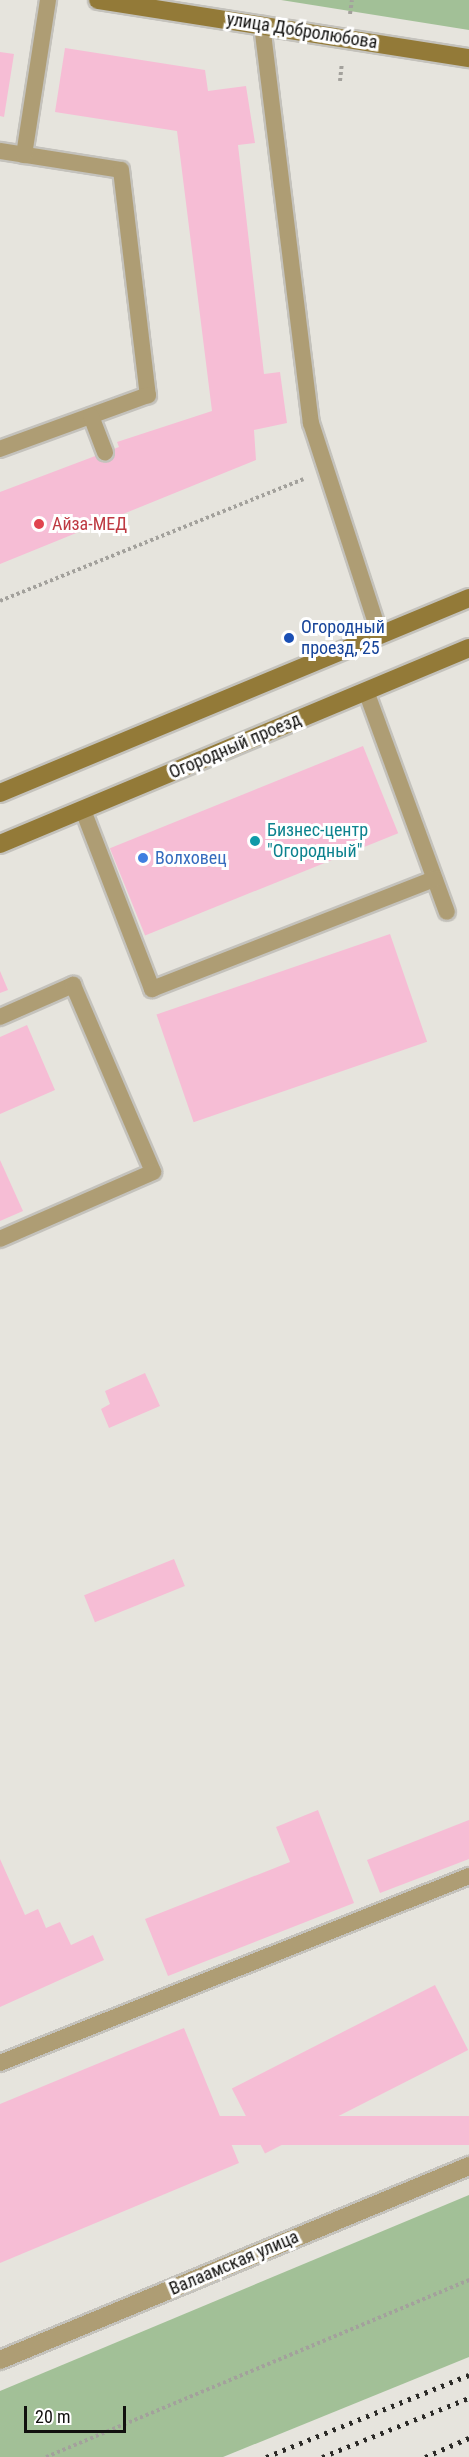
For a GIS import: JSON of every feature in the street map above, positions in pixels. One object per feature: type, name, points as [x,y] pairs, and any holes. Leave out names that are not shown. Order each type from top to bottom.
[{"type":"main road","name":"улица Добролюбова","points":[[98,0],[469,58]]},
{"type":"main road","points":[[0,793],[469,598]]},
{"type":"main road","name":"Огородный проезд","points":[[0,844],[469,648]]},
{"type":"street","name":"Валаамская улица","points":[[0,2360],[469,2166]]},
{"type":"lane","points":[[24,155],[48,0]]},
{"type":"lane","points":[[262,25],[311,423],[324,471],[380,634]]},
{"type":"lane","points":[[0,151],[121,170],[148,395],[0,449]]},
{"type":"lane","points":[[92,416],[105,452]]},
{"type":"lane","points":[[366,691],[447,912]]},
{"type":"lane","points":[[82,810],[152,989],[434,879]]},
{"type":"lane","points":[[0,1017],[73,985],[153,1172],[0,1239]]},
{"type":"lane","points":[[0,2063],[469,1876]]},
{"type":"path","points":[[0,601],[324,471]]},
{"type":"path","points":[[46,2457],[469,2280]]},
{"type":"green space","points":[[281,0],[469,0],[469,30]]},
{"type":"green space","points":[[469,2195],[469,2357],[223,2457],[0,2457],[0,2391]]},
{"type":"building","points":[[65,48],[205,70],[208,91],[246,86],[255,143],[238,145],[264,374],[280,372],[287,423],[254,430],[256,460],[0,564],[0,492],[119,447],[117,442],[212,411],[177,131],[55,112]]},
{"type":"building","points":[[0,52],[14,54],[4,117],[0,116]]},
{"type":"building","name":"Бизнес-центр \"Огородный\"","points":[[363,746],[398,833],[145,935],[110,848]]},
{"type":"building","points":[[390,934],[427,1042],[194,1122],[156,1014]]},
{"type":"building","points":[[0,971],[8,990],[0,993]]},
{"type":"building","points":[[27,1025],[55,1090],[0,1114],[0,1037]]},
{"type":"building","points":[[0,1160],[23,1211],[0,1221]]},
{"type":"building","points":[[145,1373],[160,1406],[109,1428],[101,1409],[110,1404],[105,1391]]},
{"type":"building","points":[[174,1559],[185,1586],[95,1622],[84,1595]]},
{"type":"building","points":[[318,1810],[354,1903],[168,1976],[145,1919],[290,1862],[276,1827]]},
{"type":"building","points":[[469,1820],[469,1859],[380,1893],[367,1860]]},
{"type":"building","points":[[0,1859],[25,1915],[38,1909],[46,1928],[60,1922],[71,1945],[93,1935],[104,1960],[0,2007]]},
{"type":"building","points":[[435,1985],[468,2050],[265,2154],[232,2089]]},
{"type":"building","points":[[184,2028],[239,2163],[0,2263],[0,2104]]},
{"type":"building","points":[[61,2116],[469,2116],[469,2145],[61,2145]]},
{"type":"railway","points":[[266,2457],[469,2375]]},
{"type":"railway","points":[[322,2457],[469,2398]]},
{"type":"railway","points":[[425,2457],[469,2438]]},
{"type":"place","name":"Айза-МЕД","points":[[39,524]]},
{"type":"place","name":"Огородный проезд, 25","points":[[289,638]]},
{"type":"place","name":"Бизнес-центр \"Огородный\"","points":[[255,841]]},
{"type":"place","name":"Волховец","points":[[143,858]]}]
